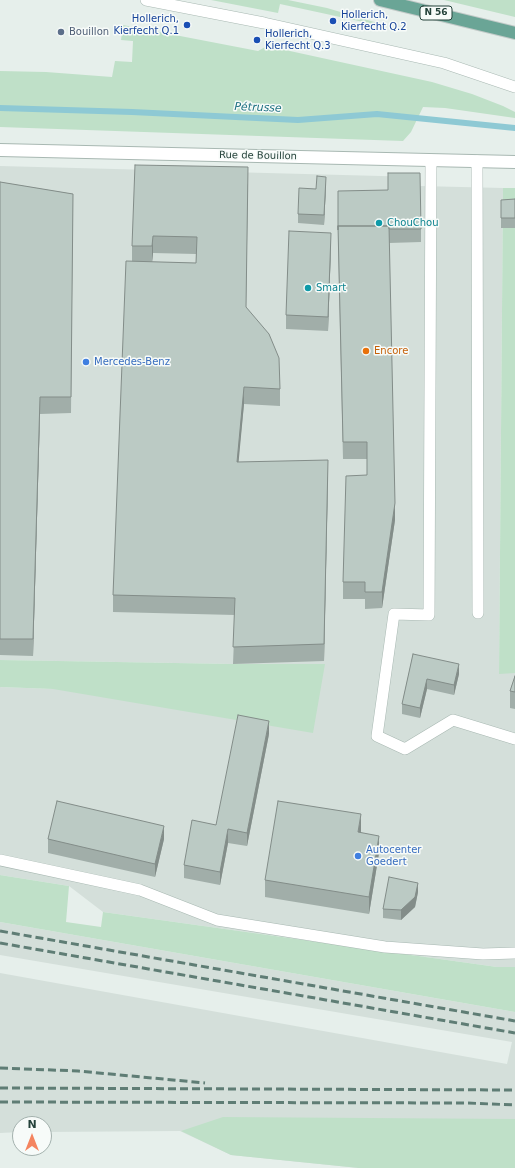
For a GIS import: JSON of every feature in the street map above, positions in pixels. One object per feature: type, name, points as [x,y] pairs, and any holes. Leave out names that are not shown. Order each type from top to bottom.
[{"type":"main road","name":"N 56","points":[[380,0],[515,33]]},
{"type":"street","name":"Rue de Bouillon","points":[[0,150],[515,162]]},
{"type":"lane","points":[[146,0],[264,23],[444,63],[515,88]]},
{"type":"lane","points":[[431,160],[429,615],[394,614],[377,736],[405,749],[453,720],[515,739]]},
{"type":"lane","points":[[478,161],[478,613]]},
{"type":"lane","points":[[0,860],[140,890],[217,920],[385,947],[483,954],[515,953]]},
{"type":"shaded area","points":[[0,166],[419,177],[420,186],[503,188],[499,673],[515,673],[515,967],[497,967],[103,912],[69,886],[0,875],[0,687],[53,689],[325,664],[0,660]]},
{"type":"shaded area","points":[[0,922],[515,1012],[515,1168],[359,1168],[231,1155],[180,1131],[52,1132],[52,1116],[12,1116],[12,1132],[0,1133],[0,973],[507,1064],[512,1042],[0,955]]},
{"type":"green space","points":[[211,0],[288,0],[327,8],[381,24],[368,23],[280,4],[278,13]]},
{"type":"green space","points":[[444,0],[515,0],[515,17]]},
{"type":"green space","points":[[123,25],[258,51],[267,46],[432,82],[472,94],[503,106],[515,112],[515,118],[445,108],[423,107],[411,132],[403,141],[0,127],[0,71],[46,72],[112,77],[115,61],[132,62],[133,41],[121,40]]},
{"type":"green space","points":[[503,188],[515,188],[515,673],[499,674]]},
{"type":"green space","points":[[0,660],[325,664],[313,733],[53,689],[0,687]]},
{"type":"green space","points":[[0,875],[69,886],[66,922],[101,927],[103,912],[497,967],[515,967],[515,1012],[0,922]]},
{"type":"green space","points":[[223,1117],[515,1119],[515,1168],[359,1168],[231,1155],[181,1131]]},
{"type":"building","points":[[135,165],[248,167],[246,307],[269,334],[279,358],[280,389],[244,387],[237,462],[328,460],[324,644],[233,647],[235,598],[113,595],[126,261],[196,263],[197,237],[153,236],[152,246],[132,246]]},
{"type":"building","name":"ChouChou","points":[[388,173],[420,173],[421,229],[389,229],[389,226],[338,226],[338,191],[388,190]]},
{"type":"building","points":[[317,176],[326,177],[324,215],[298,214],[299,188],[316,189]]},
{"type":"building","points":[[0,182],[73,194],[71,397],[40,397],[33,639],[0,639]]},
{"type":"building","points":[[515,199],[515,218],[501,218],[501,200]]},
{"type":"building","name":"Encore","points":[[338,226],[389,226],[395,503],[382,592],[365,592],[365,582],[343,582],[346,476],[367,475],[367,442],[343,442]]},
{"type":"building","name":"Smart","points":[[289,231],[331,233],[328,317],[286,315]]},
{"type":"building","points":[[413,654],[459,664],[454,685],[427,679],[420,708],[402,704]]},
{"type":"building","points":[[515,676],[515,692],[510,691]]},
{"type":"building","points":[[238,715],[269,721],[247,833],[228,829],[220,872],[184,865],[192,820],[216,825]]},
{"type":"building","points":[[57,801],[164,826],[155,864],[48,839]]},
{"type":"building","points":[[278,801],[361,814],[358,832],[379,836],[369,897],[265,880]]},
{"type":"building","points":[[389,877],[418,883],[415,897],[401,910],[383,909]]},
{"type":"waterway","name":"Pétrusse","points":[[0,108],[132,112],[298,120],[377,114],[515,128]]},
{"type":"railway","points":[[0,931],[515,1021]]},
{"type":"railway","points":[[0,943],[515,1033]]},
{"type":"railway","points":[[0,1068],[78,1071],[205,1083]]},
{"type":"railway","points":[[0,1088],[515,1090]]},
{"type":"railway","points":[[0,1102],[467,1103],[515,1105]]},
{"type":"place","name":"Hollerich, Kierfecht Q.2","points":[[333,21]]},
{"type":"place","name":"Hollerich, Kierfecht Q.1","points":[[187,25]]},
{"type":"place","name":"Bouillon","points":[[61,32]]},
{"type":"place","name":"Hollerich, Kierfecht Q.3","points":[[257,40]]},
{"type":"place","name":"ChouChou","points":[[379,223]]},
{"type":"place","name":"Smart","points":[[308,288]]},
{"type":"place","name":"Encore","points":[[366,351]]},
{"type":"place","name":"Mercedes-Benz","points":[[86,362]]},
{"type":"place","name":"Autocenter Goedert","points":[[358,856]]}]
